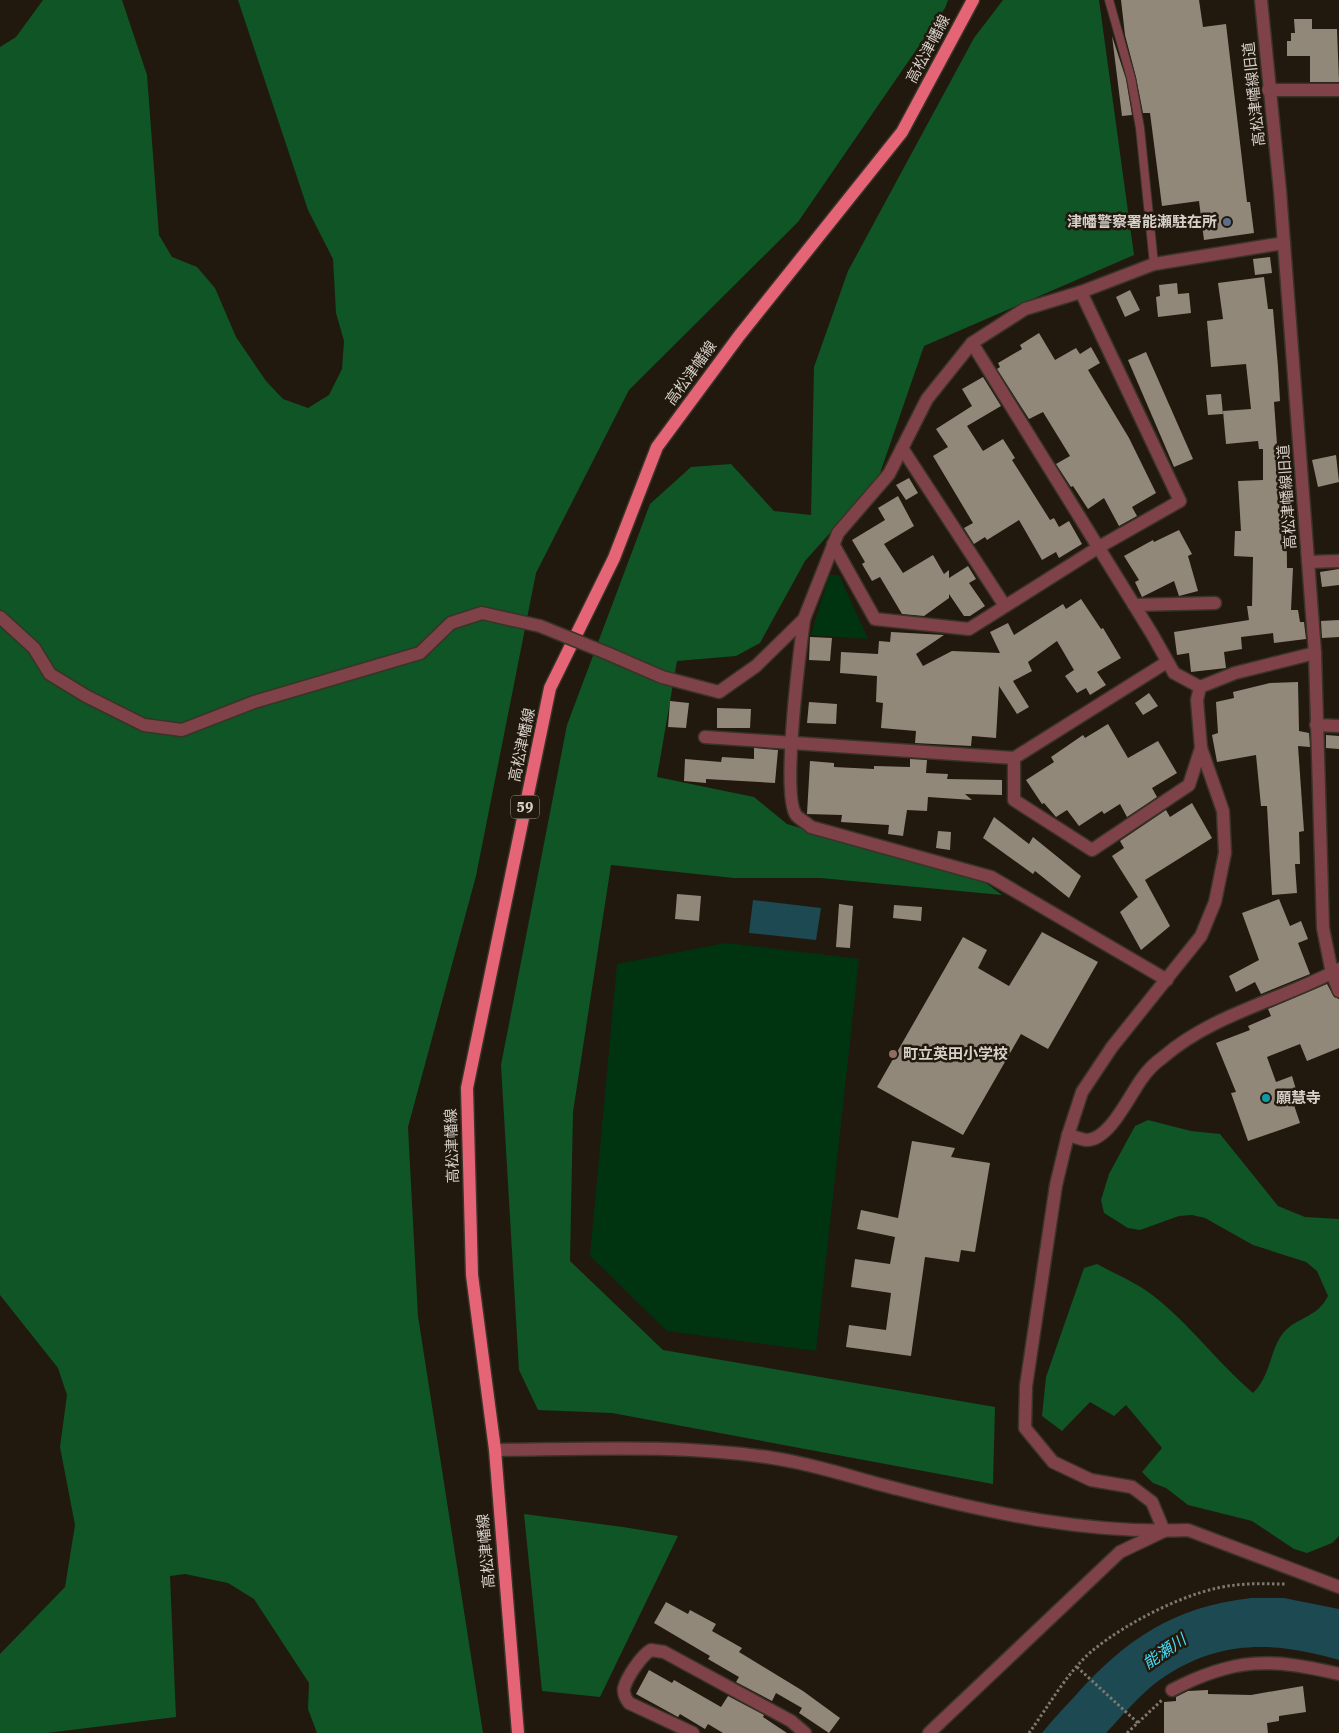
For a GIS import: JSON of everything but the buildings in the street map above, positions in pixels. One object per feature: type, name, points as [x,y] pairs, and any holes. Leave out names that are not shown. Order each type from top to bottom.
[{"type":"main road","name":"高松津幡線","points":[[518,1733],[495,1450],[472,1275],[467,1088],[550,688],[614,558],[657,447],[739,336],[902,132],[973,0]]},
{"type":"street","name":"高松津幡線旧道","points":[[1261,0],[1268,90],[1280,191],[1315,653],[1323,928],[1339,991]]},
{"type":"street","points":[[1268,90],[1339,90]]},
{"type":"street","points":[[1167,980],[991,877],[812,827],[796,815],[790,793],[796,680],[804,619],[838,533],[889,474],[927,398],[972,343],[1025,309],[1081,292],[1154,264],[1284,243]]},
{"type":"street","points":[[833,544],[875,619],[969,629],[1098,547],[1180,501],[1081,292]]},
{"type":"street","points":[[972,343],[1134,605],[1174,674],[1200,687],[1235,673],[1315,653]]},
{"type":"street","points":[[902,448],[1005,606]]},
{"type":"street","points":[[1308,562],[1339,561]]},
{"type":"street","points":[[1134,605],[1215,603]]},
{"type":"street","points":[[0,617],[34,648],[50,674],[86,696],[144,725],[182,730],[254,702],[420,653],[451,624],[482,613],[540,626],[662,677],[720,692],[756,666],[804,619]]},
{"type":"street","points":[[706,737],[793,741],[1014,758],[1167,662]]},
{"type":"street","points":[[1164,1531],[1152,1502],[1132,1487],[1091,1480],[1053,1462],[1025,1428],[1029,1367],[1056,1185],[1068,1135],[1082,1092],[1112,1047],[1201,936],[1215,902],[1225,853],[1223,811],[1201,748],[1197,700],[1200,687]]},
{"type":"street","points":[[1316,725],[1339,726]]},
{"type":"street","points":[[1014,758],[1014,800],[1092,850],[1189,785],[1201,748]]},
{"type":"street","points":[[1068,1135],[1088,1140],[1101,1134],[1122,1112],[1144,1076],[1162,1058],[1194,1034],[1222,1018],[1335,971]]},
{"type":"street","points":[[495,1450],[685,1449],[775,1458],[993,1513],[1075,1526],[1164,1531],[1188,1530],[1339,1587]]},
{"type":"street","points":[[929,1733],[1120,1552],[1164,1531]]},
{"type":"street","points":[[693,1733],[636,1706],[625,1698],[624,1689],[642,1656],[651,1650],[664,1652],[790,1721],[805,1733]]},
{"type":"street","points":[[1172,1690],[1201,1675],[1232,1666],[1262,1662],[1296,1664],[1339,1674]]},
{"type":"lane","points":[[1109,0],[1131,78],[1140,128],[1154,264]]},
{"type":"path","points":[[1029,1733],[1077,1667],[1092,1651],[1160,1608],[1207,1590],[1236,1584],[1289,1585]]},
{"type":"path","points":[[1077,1667],[1136,1721]]},
{"type":"path","points":[[1127,1733],[1136,1721],[1172,1690]]},
{"type":"green space","points":[[43,0],[122,0],[147,75],[159,235],[172,257],[197,267],[215,288],[236,337],[266,381],[283,399],[308,408],[329,395],[342,369],[344,341],[336,313],[333,259],[308,210],[238,0],[948,0],[945,8],[798,222],[629,390],[536,573],[476,876],[408,1127],[418,1316],[483,1733],[317,1733],[308,1709],[309,1683],[254,1599],[228,1583],[185,1574],[170,1576],[176,1717],[47,1733],[0,1733],[0,1654],[65,1587],[75,1525],[60,1447],[67,1395],[58,1368],[0,1295],[0,47],[16,37]]},
{"type":"green space","points":[[1003,0],[1099,0],[1134,255],[924,346],[878,479],[805,561],[760,643],[736,656],[677,661],[657,777],[754,797],[787,824],[986,883],[1002,895],[820,878],[734,878],[611,865],[573,1112],[570,1261],[663,1350],[995,1407],[993,1484],[612,1413],[538,1410],[519,1370],[501,1065],[567,725],[650,504],[691,467],[731,464],[774,511],[811,515],[814,367],[848,271],[974,38]]},
{"type":"green space","points":[[829,575],[839,575],[868,639],[811,635]]},
{"type":"green space","points":[[726,943],[859,959],[816,1351],[667,1331],[590,1256],[617,964]]},
{"type":"green space","points":[[1148,1120],[1191,1131],[1220,1134],[1278,1206],[1305,1217],[1339,1219],[1339,1536],[1332,1543],[1307,1553],[1294,1549],[1252,1521],[1188,1505],[1166,1488],[1153,1483],[1142,1472],[1162,1448],[1126,1405],[1114,1416],[1090,1402],[1062,1431],[1042,1416],[1046,1377],[1084,1268],[1097,1264],[1151,1294],[1178,1317],[1227,1369],[1253,1393],[1264,1378],[1279,1339],[1284,1332],[1319,1309],[1328,1296],[1317,1271],[1306,1262],[1253,1245],[1205,1218],[1192,1215],[1179,1216],[1140,1230],[1128,1228],[1104,1213],[1101,1200],[1109,1174],[1135,1126]]},
{"type":"green space","points":[[524,1514],[678,1536],[600,1697],[542,1691]]},
{"type":"water","points":[[753,900],[821,908],[816,940],[749,933]]},
{"type":"water","name":"能瀬川","points":[[1251,1598],[1284,1598],[1339,1609],[1339,1660],[1316,1654],[1272,1647],[1251,1647],[1209,1655],[1188,1663],[1158,1681],[1106,1733],[1042,1733],[1113,1658],[1153,1629],[1174,1618],[1198,1609],[1223,1602]]},
{"type":"place","name":"津幡警察署能瀬駐在所","points":[[1227,222]]},
{"type":"place","name":"町立英田小学校","points":[[893,1054]]},
{"type":"place","name":"願慧寺","points":[[1266,1098]]}]
